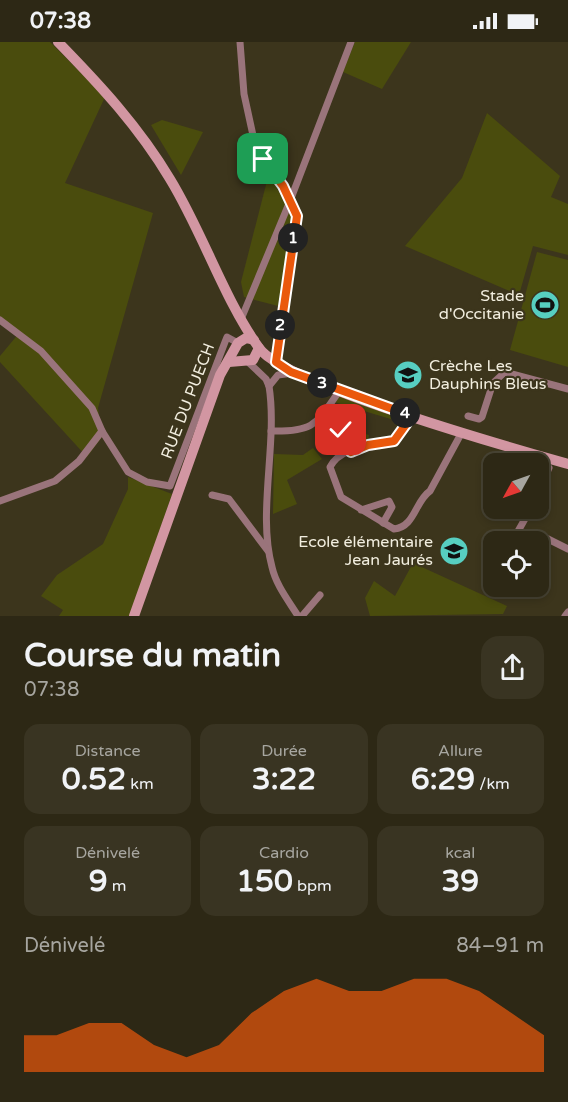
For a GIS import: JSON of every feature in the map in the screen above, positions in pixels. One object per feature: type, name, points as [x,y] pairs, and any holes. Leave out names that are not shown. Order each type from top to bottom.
[{"type":"street","points":[[58,42],[113,99],[170,179],[243,321],[248,351],[269,386],[271,431],[268,550],[276,581],[300,616],[321,596]]},
{"type":"street","points":[[240,42],[244,94],[254,140],[297,216],[274,361]]},
{"type":"street","points":[[243,321],[351,42]]},
{"type":"street","points":[[0,320],[41,351],[92,408],[102,431],[79,461],[55,481],[0,501]]},
{"type":"street","name":"RUE DU PUECH","points":[[102,431],[131,475],[147,482],[170,486],[227,337],[248,351]]},
{"type":"street","points":[[248,351],[274,361],[293,372],[412,416],[568,464]]},
{"type":"street","points":[[134,616],[220,375],[229,362],[248,351]]},
{"type":"street","points":[[269,386],[278,375],[293,372]]},
{"type":"street","points":[[468,416],[479,419],[482,417],[494,383],[505,372],[568,389]]},
{"type":"street","points":[[271,431],[306,429],[319,419],[340,390]]},
{"type":"street","points":[[412,416],[394,441],[368,445],[351,452],[334,461],[330,471],[341,498],[394,529],[406,525],[422,496],[430,491],[462,432]]},
{"type":"street","points":[[341,430],[351,452]]},
{"type":"street","points":[[212,495],[229,499],[268,550]]},
{"type":"street","points":[[361,510],[389,501],[392,507],[383,523]]},
{"type":"street","points":[[549,540],[568,549]]},
{"type":"street","points":[[566,616],[568,612]]},
{"type":"shaded area","points":[[0,42],[50,42],[105,97],[65,183],[153,213],[98,408],[102,437],[87,457],[0,362],[0,356],[20,332],[0,317]]},
{"type":"shaded area","points":[[355,42],[411,42],[382,89],[343,72]]},
{"type":"shaded area","points":[[487,113],[560,176],[551,197],[568,204],[568,255],[533,246],[519,295],[405,246],[462,178]]},
{"type":"shaded area","points":[[162,120],[203,132],[181,175],[151,125]]},
{"type":"shaded area","points":[[269,173],[292,217],[278,306],[244,297],[241,282]]},
{"type":"shaded area","name":"Stade d'Occitanie","points":[[537,252],[568,260],[568,367],[510,350]]},
{"type":"shaded area","points":[[340,393],[405,420],[398,430],[394,420],[334,402]]},
{"type":"shaded area","points":[[350,429],[369,435],[368,442],[353,447],[347,440]]},
{"type":"shaded area","points":[[313,448],[322,459],[287,480],[297,504],[273,514],[274,454],[303,455]]},
{"type":"shaded area","points":[[128,477],[172,494],[130,616],[59,616],[63,610],[41,596],[57,575],[103,544],[128,489]]},
{"type":"shaded area","points":[[413,563],[507,606],[503,614],[370,616],[365,598],[374,581],[395,596]]},
{"type":"place","name":"Stade d'Occitanie","points":[[545,305]]},
{"type":"place","name":"Crèche Les Dauphins Bleus","points":[[408,375]]},
{"type":"place","name":"Ecole élémentaire Jean Jaurés","points":[[454,551]]},
{"type":"route","points":[[263,159],[283,186],[297,216],[276,362],[291,372],[412,416],[394,441],[368,445],[351,452],[341,430]]}]
